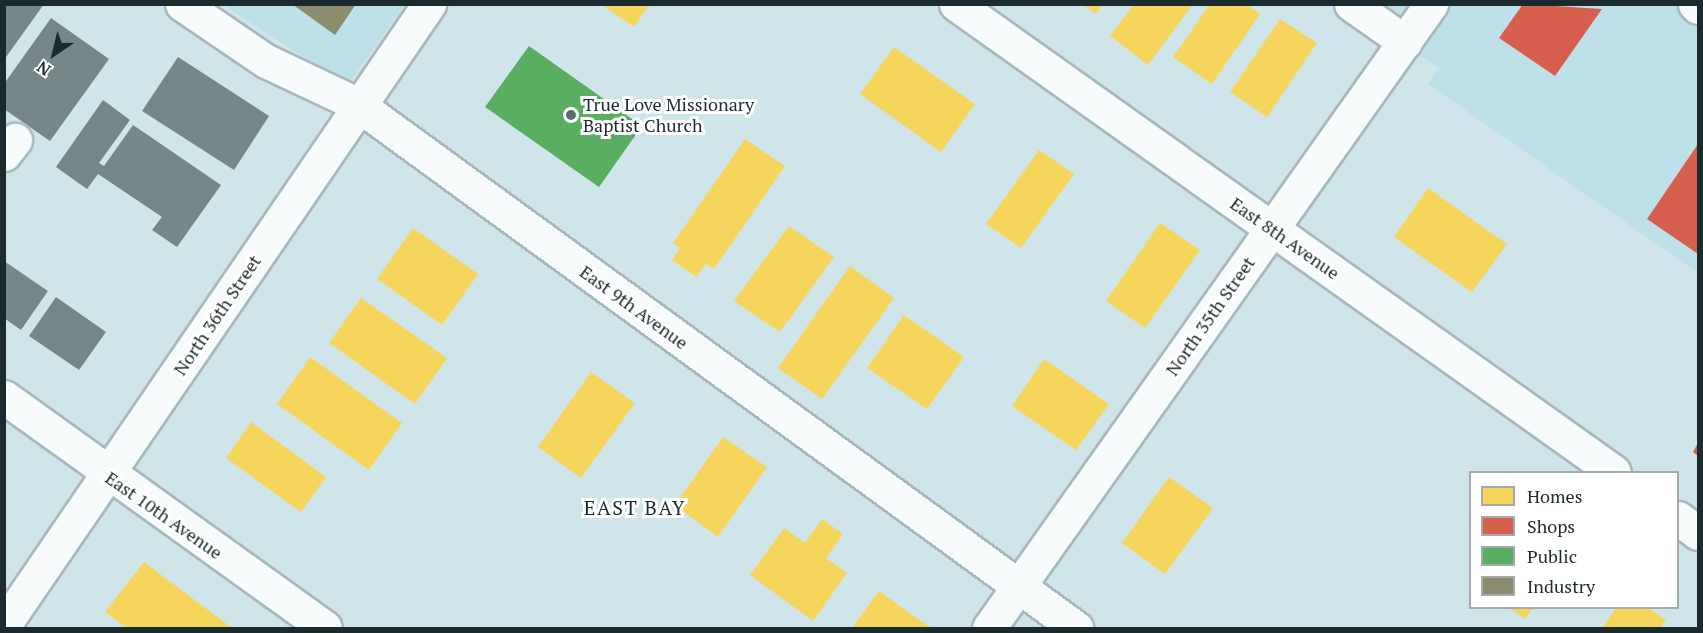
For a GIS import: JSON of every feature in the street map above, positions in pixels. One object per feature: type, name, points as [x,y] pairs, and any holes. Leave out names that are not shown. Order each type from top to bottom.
[{"type":"street","name":"East 9th Avenue","points":[[182,4],[266,62],[357,104],[1018,588],[1076,628]]},
{"type":"street","name":"North 36th Street","points":[[4,625],[110,477],[357,104],[429,4]]},
{"type":"street","name":"East 8th Avenue","points":[[956,4],[1613,471]]},
{"type":"street","points":[[1351,4],[1405,42]]},
{"type":"street","name":"North 35th Street","points":[[989,628],[1431,4]]},
{"type":"street","name":"East 10th Avenue","points":[[4,397],[110,477],[326,628]]},
{"type":"street","points":[[1679,519],[1698,533]]},
{"type":"shaded area","points":[[224,5],[405,5],[347,86]]},
{"type":"shaded area","points":[[1348,5],[1698,5],[1698,273],[1428,84],[1438,68]]},
{"type":"building: Homes","points":[[601,4],[650,4],[634,27]]},
{"type":"building: Homes","points":[[1082,4],[1103,4],[1096,14]]},
{"type":"building: Homes","points":[[1134,4],[1193,4],[1148,65],[1110,36]]},
{"type":"building: Homes","points":[[1210,4],[1246,4],[1260,14],[1212,84],[1173,57]]},
{"type":"building: Homes","points":[[1280,19],[1317,43],[1267,117],[1230,92]]},
{"type":"building: Homes","points":[[894,47],[975,104],[941,152],[860,94]]},
{"type":"building: Homes","points":[[745,139],[785,166],[714,269],[706,264],[696,277],[672,260],[680,248],[673,243]]},
{"type":"building: Homes","points":[[1039,150],[1074,174],[1021,248],[986,224]]},
{"type":"building: Homes","points":[[1428,188],[1507,244],[1472,292],[1394,237]]},
{"type":"building: Homes","points":[[1160,223],[1200,250],[1145,328],[1106,301]]},
{"type":"building: Homes","points":[[789,226],[834,257],[780,332],[734,301]]},
{"type":"building: Homes","points":[[413,228],[478,274],[442,325],[377,279]]},
{"type":"building: Homes","points":[[850,266],[894,298],[822,399],[778,368]]},
{"type":"building: Homes","points":[[361,298],[447,358],[415,404],[329,343]]},
{"type":"building: Homes","points":[[904,315],[964,357],[927,409],[867,368]]},
{"type":"building: Homes","points":[[310,357],[402,423],[369,470],[277,404]]},
{"type":"building: Homes","points":[[1044,359],[1109,404],[1076,450],[1012,406]]},
{"type":"building: Homes","points":[[591,372],[635,403],[581,478],[538,447]]},
{"type":"building: Homes","points":[[251,422],[326,477],[301,512],[226,458]]},
{"type":"building: Homes","points":[[723,437],[767,467],[718,537],[675,505]]},
{"type":"building: Homes","points":[[1169,477],[1213,508],[1165,574],[1122,543]]},
{"type":"building: Homes","points":[[822,519],[843,534],[826,558],[847,573],[813,621],[750,575],[784,528],[805,543]]},
{"type":"building: Homes","points":[[144,562],[232,628],[127,628],[105,612]]},
{"type":"building: Homes","points":[[879,591],[931,628],[852,628]]},
{"type":"building: Homes","points":[[1510,609],[1532,609],[1525,619]]},
{"type":"building: Homes","points":[[1615,609],[1650,609],[1666,620],[1660,628],[1602,628]]},
{"type":"building: Shops","points":[[1523,4],[1602,9],[1555,76],[1499,38]]},
{"type":"building: Shops","points":[[1698,144],[1698,254],[1647,219]]},
{"type":"building: Shops","points":[[1698,443],[1698,456],[1693,452]]},
{"type":"building: Public","points":[[529,46],[642,126],[599,187],[485,107]]},
{"type":"building: Industry","points":[[292,4],[356,4],[335,35]]},
{"type":"building: Other","points":[[4,4],[44,4],[4,60]]},
{"type":"building: Other","points":[[51,18],[109,59],[50,141],[4,109],[4,84]]},
{"type":"building: Other","points":[[178,57],[269,116],[234,170],[142,111]]},
{"type":"building: Other","points":[[103,100],[130,120],[99,163],[104,166],[133,125],[221,185],[177,247],[152,230],[162,217],[98,174],[87,189],[56,167]]},
{"type":"building: Other","points":[[4,261],[48,291],[21,330],[4,318]]},
{"type":"building: Other","points":[[56,297],[106,332],[79,370],[29,336]]},
{"type":"place","name":"True Love Missionary Baptist Church","points":[[571,115]]},
{"type":"district","name":"EAST BAY","points":[[635,507]]}]
